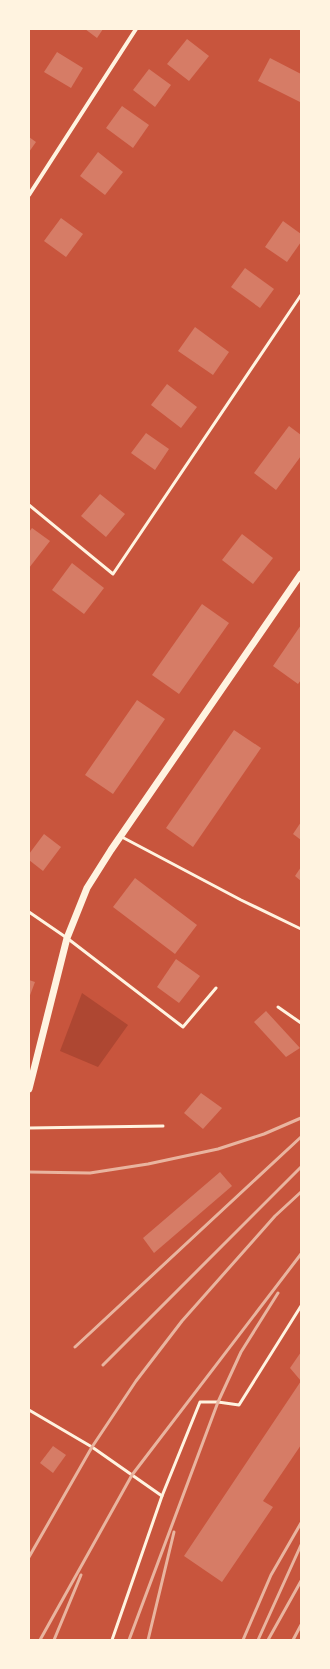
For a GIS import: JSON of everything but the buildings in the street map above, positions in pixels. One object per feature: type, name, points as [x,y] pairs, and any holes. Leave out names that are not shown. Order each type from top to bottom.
[{"type":"street","points":[[29,195],[136,29]]},
{"type":"street","points":[[29,1088],[67,938],[87,888],[120,836],[301,574]]},
{"type":"lane","points":[[29,505],[113,574],[301,295]]},
{"type":"lane","points":[[120,836],[241,900],[301,929]]},
{"type":"lane","points":[[29,912],[67,938],[183,1027],[216,988]]},
{"type":"lane","points":[[278,1007],[301,1023]]},
{"type":"lane","points":[[29,1128],[163,1126]]},
{"type":"lane","points":[[112,1640],[162,1496],[200,1402],[218,1402],[239,1405],[301,1306]]},
{"type":"lane","points":[[29,1410],[92,1447],[162,1496]]},
{"type":"shaded area","points":[[82,993],[128,1025],[98,1067],[60,1051]]},
{"type":"railway","points":[[29,1172],[90,1173],[148,1164],[218,1149],[264,1134],[301,1118]]},
{"type":"railway","points":[[75,1347],[301,1137]]},
{"type":"railway","points":[[103,1365],[301,1167]]},
{"type":"railway","points":[[29,1557],[92,1447],[136,1381],[182,1321],[275,1216],[301,1192]]},
{"type":"railway","points":[[40,1640],[132,1475],[301,1254]]},
{"type":"railway","points":[[129,1640],[218,1402],[241,1352],[278,1293]]},
{"type":"railway","points":[[243,1640],[271,1575],[301,1523]]},
{"type":"railway","points":[[148,1640],[174,1532]]},
{"type":"railway","points":[[258,1640],[301,1545]]},
{"type":"railway","points":[[54,1640],[81,1575]]},
{"type":"railway","points":[[268,1640],[301,1581]]},
{"type":"railway","points":[[293,1640],[301,1625]]}]
